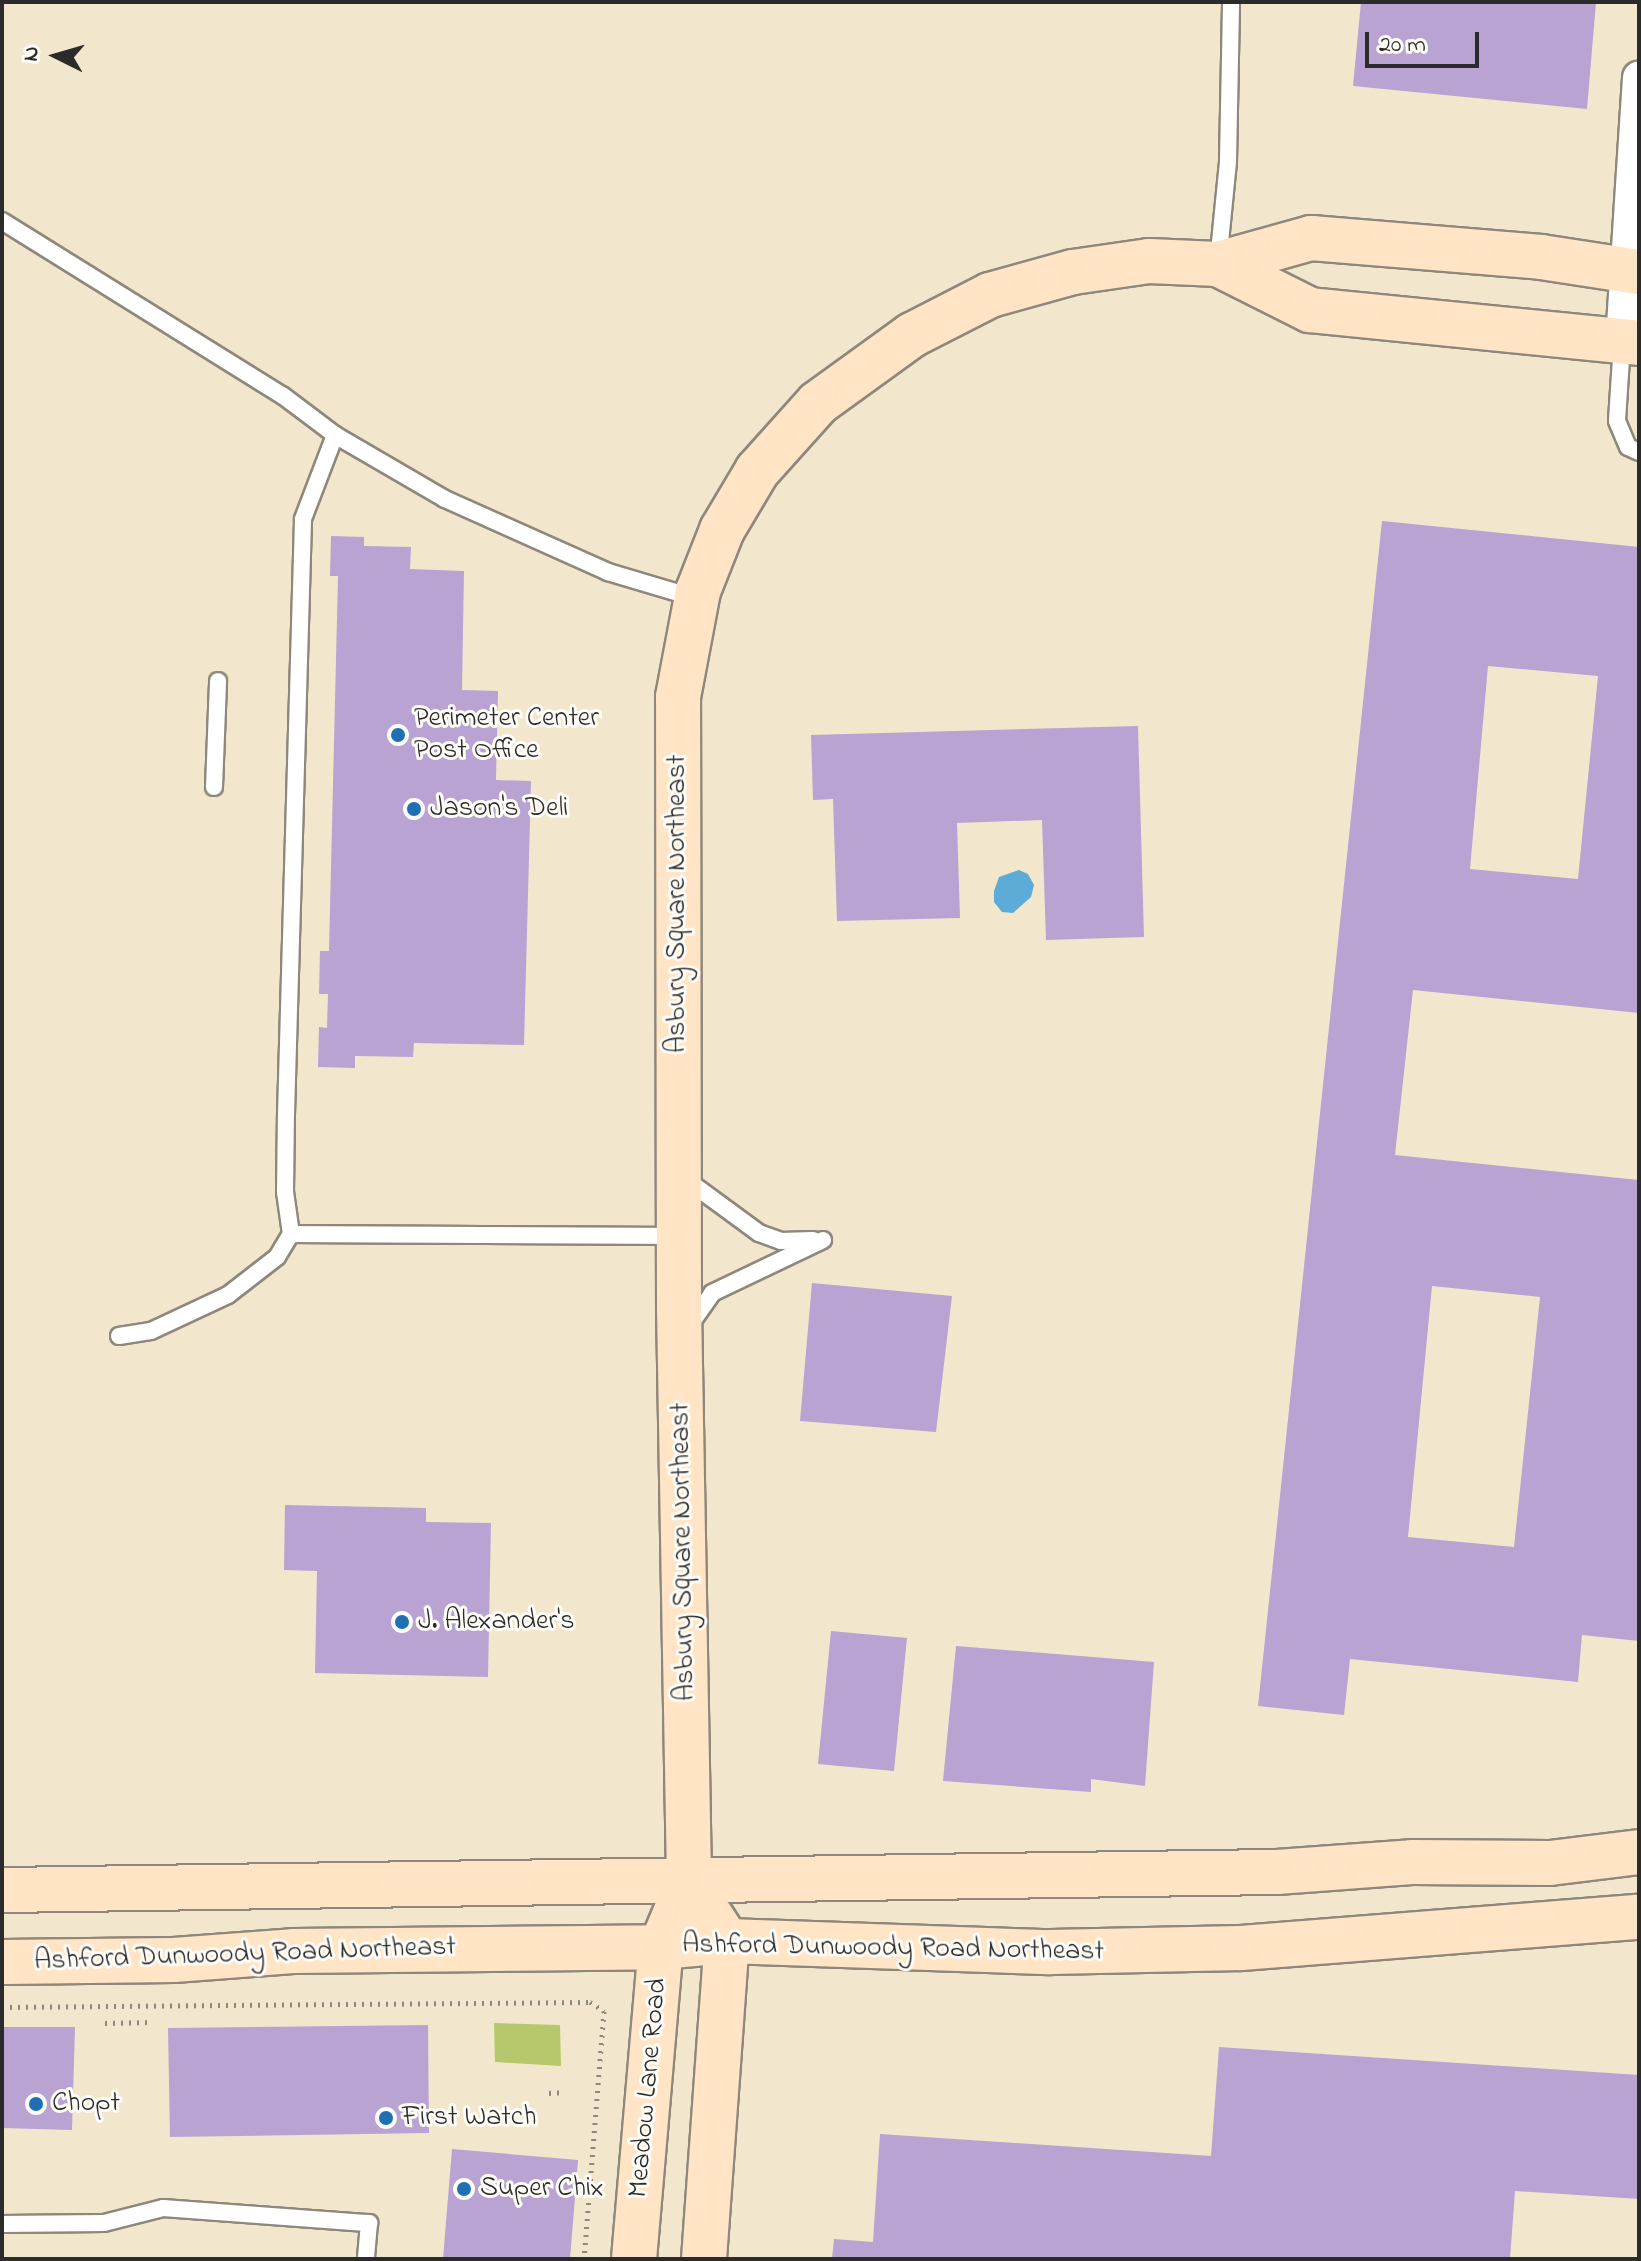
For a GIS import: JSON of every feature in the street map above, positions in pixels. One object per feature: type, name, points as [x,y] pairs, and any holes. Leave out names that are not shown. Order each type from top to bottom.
[{"type":"street","points":[[1631,342],[1639,78]]},
{"type":"street","name":"Asbury Square Northeast","points":[[689,1880],[678,1173],[678,697],[697,598],[722,530],[757,471],[818,403],[912,335],[990,295],[1073,272],[1149,261],[1218,264],[1311,238],[1541,257],[1633,271]]},
{"type":"street","name":"Asbury Square Northeast","points":[[1218,264],[1310,310],[1631,342]]},
{"type":"street","points":[[2,1890],[1277,1872],[1412,1862],[1550,1863],[1639,1852]]},
{"type":"street","points":[[689,1880],[727,1941],[704,2259]]},
{"type":"street","name":"Meadow Lane Road","points":[[634,2259],[661,1947],[689,1880]]},
{"type":"street","name":"Ashford Dunwoody Road Northeast","points":[[2,1962],[174,1960],[293,1951],[661,1947],[727,1941],[1050,1952],[1241,1948],[1639,1917]]},
{"type":"lane","points":[[1218,264],[1228,161],[1231,2]]},
{"type":"lane","points":[[2,221],[282,395],[335,435],[445,499],[554,551],[608,572],[697,598]]},
{"type":"lane","points":[[1631,342],[1617,421],[1628,447],[1639,452]]},
{"type":"lane","points":[[119,1336],[151,1331],[228,1295],[277,1257],[291,1234],[285,1192],[286,1114],[303,519],[335,435]]},
{"type":"lane","points":[[214,787],[218,681]]},
{"type":"lane","points":[[678,1173],[713,1202],[759,1233],[781,1241],[823,1240],[712,1293],[680,1342]]},
{"type":"lane","points":[[291,1234],[679,1236]]},
{"type":"lane","points":[[2,2224],[104,2223],[163,2208],[369,2223],[366,2259]]},
{"type":"path","points":[[2,2007],[590,2002],[604,2011],[584,2259]]},
{"type":"path","points":[[105,2023],[153,2022]]},
{"type":"path","points":[[549,2093],[565,2092]]},
{"type":"green space","points":[[494,2023],[560,2025],[561,2066],[495,2062]]},
{"type":"water","points":[[1019,870],[1028,874],[1034,885],[1031,897],[1013,913],[1002,912],[994,902],[999,877]]},
{"type":"building","points":[[1361,2],[1596,2],[1587,109],[1353,86]]},
{"type":"building","points":[[1382,521],[1639,547],[1639,1013],[1413,990],[1395,1155],[1639,1180],[1639,1641],[1582,1635],[1578,1682],[1350,1659],[1344,1715],[1258,1706]],"holes":[[[1488,666],[1598,676],[1578,879],[1470,869]],[[1432,1286],[1540,1297],[1514,1547],[1408,1537]]]},
{"type":"building","points":[[331,536],[364,537],[364,546],[411,547],[410,569],[464,571],[462,690],[498,691],[496,780],[531,781],[524,1045],[414,1043],[413,1057],[355,1056],[355,1068],[318,1067],[319,1027],[327,1028],[328,994],[319,994],[320,951],[329,951],[338,576],[330,576]]},
{"type":"building","points":[[1138,726],[1144,937],[1046,940],[1042,820],[957,823],[960,918],[837,921],[833,799],[813,800],[811,735]]},
{"type":"building","points":[[812,1283],[952,1296],[936,1432],[800,1421]]},
{"type":"building","name":"J. Alexander's","points":[[285,1505],[426,1508],[426,1522],[491,1523],[488,1677],[315,1673],[317,1571],[284,1570]]},
{"type":"building","points":[[831,1631],[907,1638],[894,1771],[818,1764]]},
{"type":"building","points":[[956,1646],[1154,1662],[1145,1786],[1091,1779],[1091,1792],[943,1781]]},
{"type":"building","points":[[428,2025],[429,2133],[170,2137],[168,2028]]},
{"type":"building","points":[[2,2027],[75,2027],[72,2130],[2,2128]]},
{"type":"building","points":[[1219,2047],[1639,2075],[1639,2199],[1515,2191],[1510,2259],[832,2259],[834,2239],[873,2242],[880,2134],[1211,2156]]},
{"type":"building","points":[[452,2149],[578,2160],[570,2259],[443,2259]]},
{"type":"place","name":"Perimeter Center Post Office","points":[[398,735]]},
{"type":"place","name":"Jason's Deli","points":[[414,809]]},
{"type":"place","name":"J. Alexander's","points":[[402,1622]]},
{"type":"place","name":"Chopt","points":[[36,2104]]},
{"type":"place","name":"First Watch","points":[[386,2118]]},
{"type":"place","name":"Super Chix","points":[[464,2189]]}]
